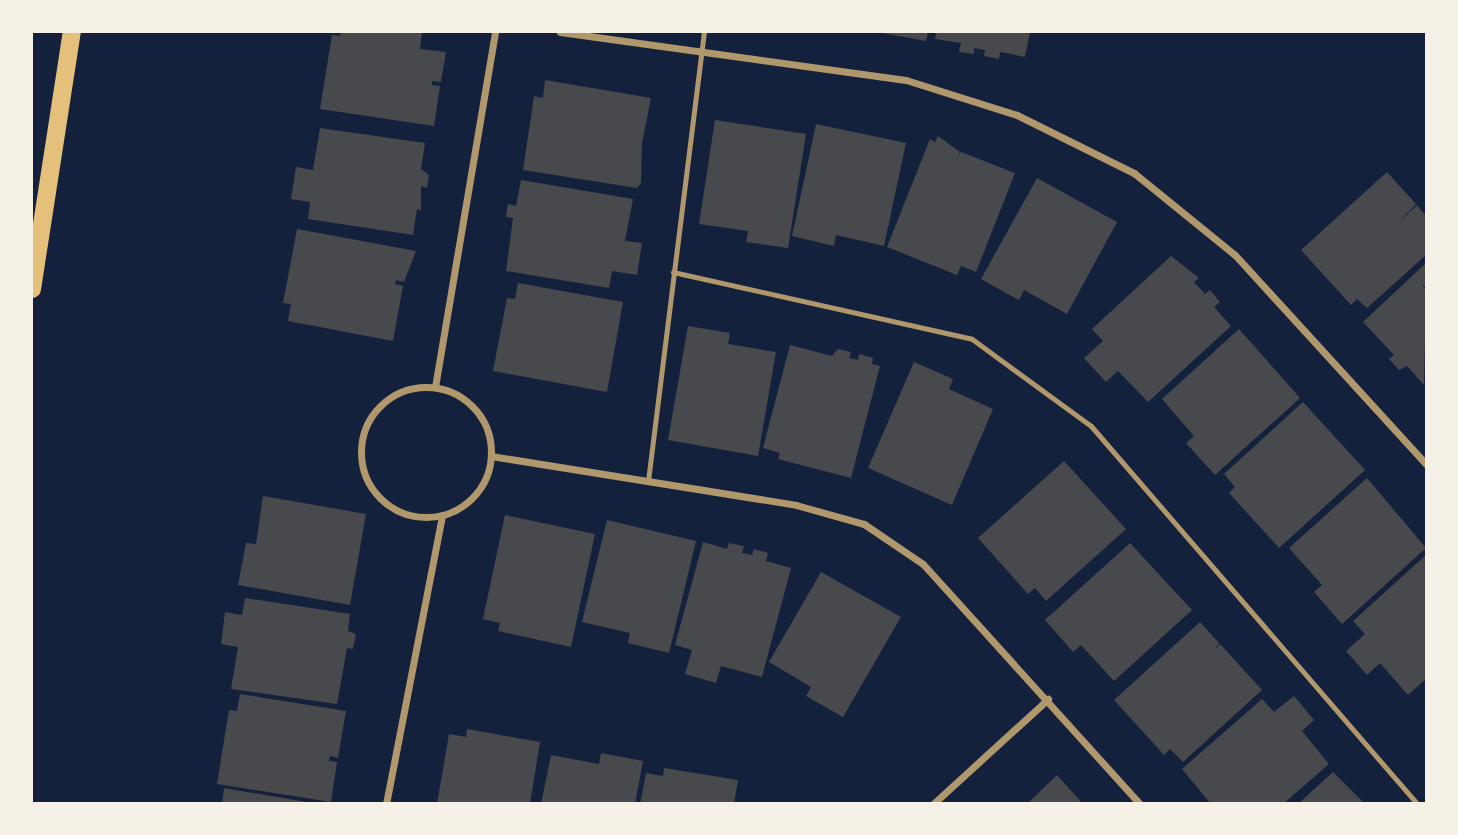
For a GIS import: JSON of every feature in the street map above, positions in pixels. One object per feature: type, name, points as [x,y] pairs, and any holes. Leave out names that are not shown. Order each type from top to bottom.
[{"type":"main road","points":[[32,289],[72,32]]},
{"type":"street","points":[[435,387],[495,32]]},
{"type":"street","points":[[560,32],[906,80],[1017,115],[1134,173],[1235,255],[1426,464]]},
{"type":"street","points":[[412,387],[435,387],[457,394],[475,408],[489,434],[491,456],[479,490],[463,506],[442,515],[415,516],[394,509],[377,494],[361,455],[364,432],[373,413],[390,397],[412,387]]},
{"type":"street","points":[[491,456],[796,505],[864,524],[923,564],[1140,803]]},
{"type":"street","points":[[386,803],[442,515]]},
{"type":"street","points":[[933,803],[1048,699]]},
{"type":"lane","points":[[648,481],[704,32]]},
{"type":"lane","points":[[673,272],[972,339],[1091,426],[1417,803]]},
{"type":"building","points":[[341,32],[422,32],[420,49],[446,52],[441,82],[432,81],[432,85],[440,86],[434,126],[320,109],[332,35],[340,36]]},
{"type":"building","points":[[877,32],[928,32],[926,41]]},
{"type":"building","points":[[936,32],[1030,32],[1025,57],[1000,52],[999,59],[984,56],[985,50],[974,48],[974,54],[959,52],[961,43],[935,39]]},
{"type":"building","points":[[545,80],[651,98],[642,143],[641,183],[637,188],[523,170],[534,96],[543,98]]},
{"type":"building","points":[[715,120],[806,134],[788,248],[746,242],[748,231],[699,224]]},
{"type":"building","points":[[816,124],[906,143],[884,246],[836,235],[834,246],[792,236]]},
{"type":"building","points":[[320,128],[425,143],[421,169],[429,175],[427,188],[421,186],[421,210],[417,209],[413,235],[308,219],[310,202],[291,199],[296,167],[313,170]]},
{"type":"building","points":[[938,136],[960,152],[956,160],[961,152],[1015,173],[976,272],[961,266],[957,275],[887,247],[930,139],[935,142]]},
{"type":"building","points":[[1387,172],[1416,204],[1398,223],[1417,205],[1426,216],[1426,255],[1367,308],[1357,299],[1351,305],[1301,250]]},
{"type":"building","points":[[1037,178],[1117,222],[1067,314],[1024,290],[1019,300],[981,279]]},
{"type":"building","points":[[521,180],[633,199],[625,241],[642,243],[637,275],[612,271],[609,288],[506,271],[513,218],[506,217],[508,204],[516,206]]},
{"type":"building","points":[[297,229],[416,251],[404,282],[396,280],[395,284],[403,286],[393,341],[288,321],[291,304],[283,303]]},
{"type":"building","points":[[1171,256],[1199,278],[1194,282],[1205,294],[1210,290],[1220,302],[1214,307],[1231,326],[1148,402],[1118,371],[1106,382],[1084,358],[1103,341],[1092,329]]},
{"type":"building","points":[[1426,263],[1426,287],[1422,285],[1426,290],[1424,385],[1407,366],[1399,370],[1389,359],[1394,355],[1363,322]]},
{"type":"building","points":[[518,283],[623,302],[607,392],[493,371],[507,298],[515,299]]},
{"type":"building","points":[[688,326],[730,333],[728,344],[776,352],[758,456],[668,440]]},
{"type":"building","points":[[1239,329],[1300,398],[1215,475],[1186,443],[1194,436],[1162,399]]},
{"type":"building","points":[[790,345],[832,356],[838,349],[851,352],[849,358],[858,360],[859,354],[873,358],[872,364],[880,366],[851,478],[778,459],[780,453],[763,448]]},
{"type":"building","points":[[914,362],[953,379],[949,389],[993,409],[952,505],[868,468]]},
{"type":"building","points":[[1303,402],[1365,470],[1279,548],[1229,493],[1235,487],[1224,474]]},
{"type":"building","points":[[1064,461],[1126,529],[1046,601],[1035,588],[1028,594],[978,538]]},
{"type":"building","points":[[1367,478],[1426,548],[1342,624],[1314,592],[1322,585],[1289,548]]},
{"type":"building","points":[[263,496],[366,514],[350,605],[238,585],[246,543],[256,544]]},
{"type":"building","points":[[505,515],[595,534],[571,647],[498,631],[500,623],[483,619]]},
{"type":"building","points":[[607,520],[696,541],[669,653],[628,643],[630,633],[582,622]]},
{"type":"building","points":[[703,542],[727,549],[729,543],[744,546],[742,553],[752,555],[754,549],[768,553],[766,561],[791,568],[762,677],[721,666],[716,683],[685,674],[692,650],[675,645]]},
{"type":"building","points":[[1130,543],[1192,610],[1114,681],[1081,645],[1073,652],[1045,620]]},
{"type":"building","points":[[1426,555],[1426,679],[1408,695],[1380,663],[1367,675],[1346,651],[1365,634],[1353,621]]},
{"type":"building","points":[[821,572],[901,617],[843,717],[806,696],[811,687],[769,662]]},
{"type":"building","points":[[245,598],[350,614],[348,631],[356,634],[353,649],[347,648],[337,704],[231,689],[238,647],[221,644],[225,612],[242,615]]},
{"type":"building","points":[[1200,622],[1219,643],[1214,650],[1220,644],[1262,690],[1183,762],[1170,749],[1164,755],[1114,700]]},
{"type":"building","points":[[240,694],[346,711],[338,758],[330,756],[329,761],[337,762],[331,802],[217,784],[229,710],[237,711]]},
{"type":"building","points":[[1294,696],[1314,720],[1302,731],[1329,764],[1283,804],[1211,804],[1182,769],[1262,699],[1274,712]]},
{"type":"building","points":[[467,729],[540,742],[530,804],[437,804],[449,734],[466,737]]},
{"type":"building","points":[[601,753],[643,761],[635,804],[541,804],[551,755],[599,764]]},
{"type":"building","points":[[664,768],[738,780],[734,804],[640,804],[646,773],[663,776]]},
{"type":"building","points":[[1333,772],[1365,804],[1298,804]]},
{"type":"building","points":[[1057,775],[1083,804],[1027,804]]},
{"type":"building","points":[[224,788],[307,802],[307,804],[222,804]]}]
